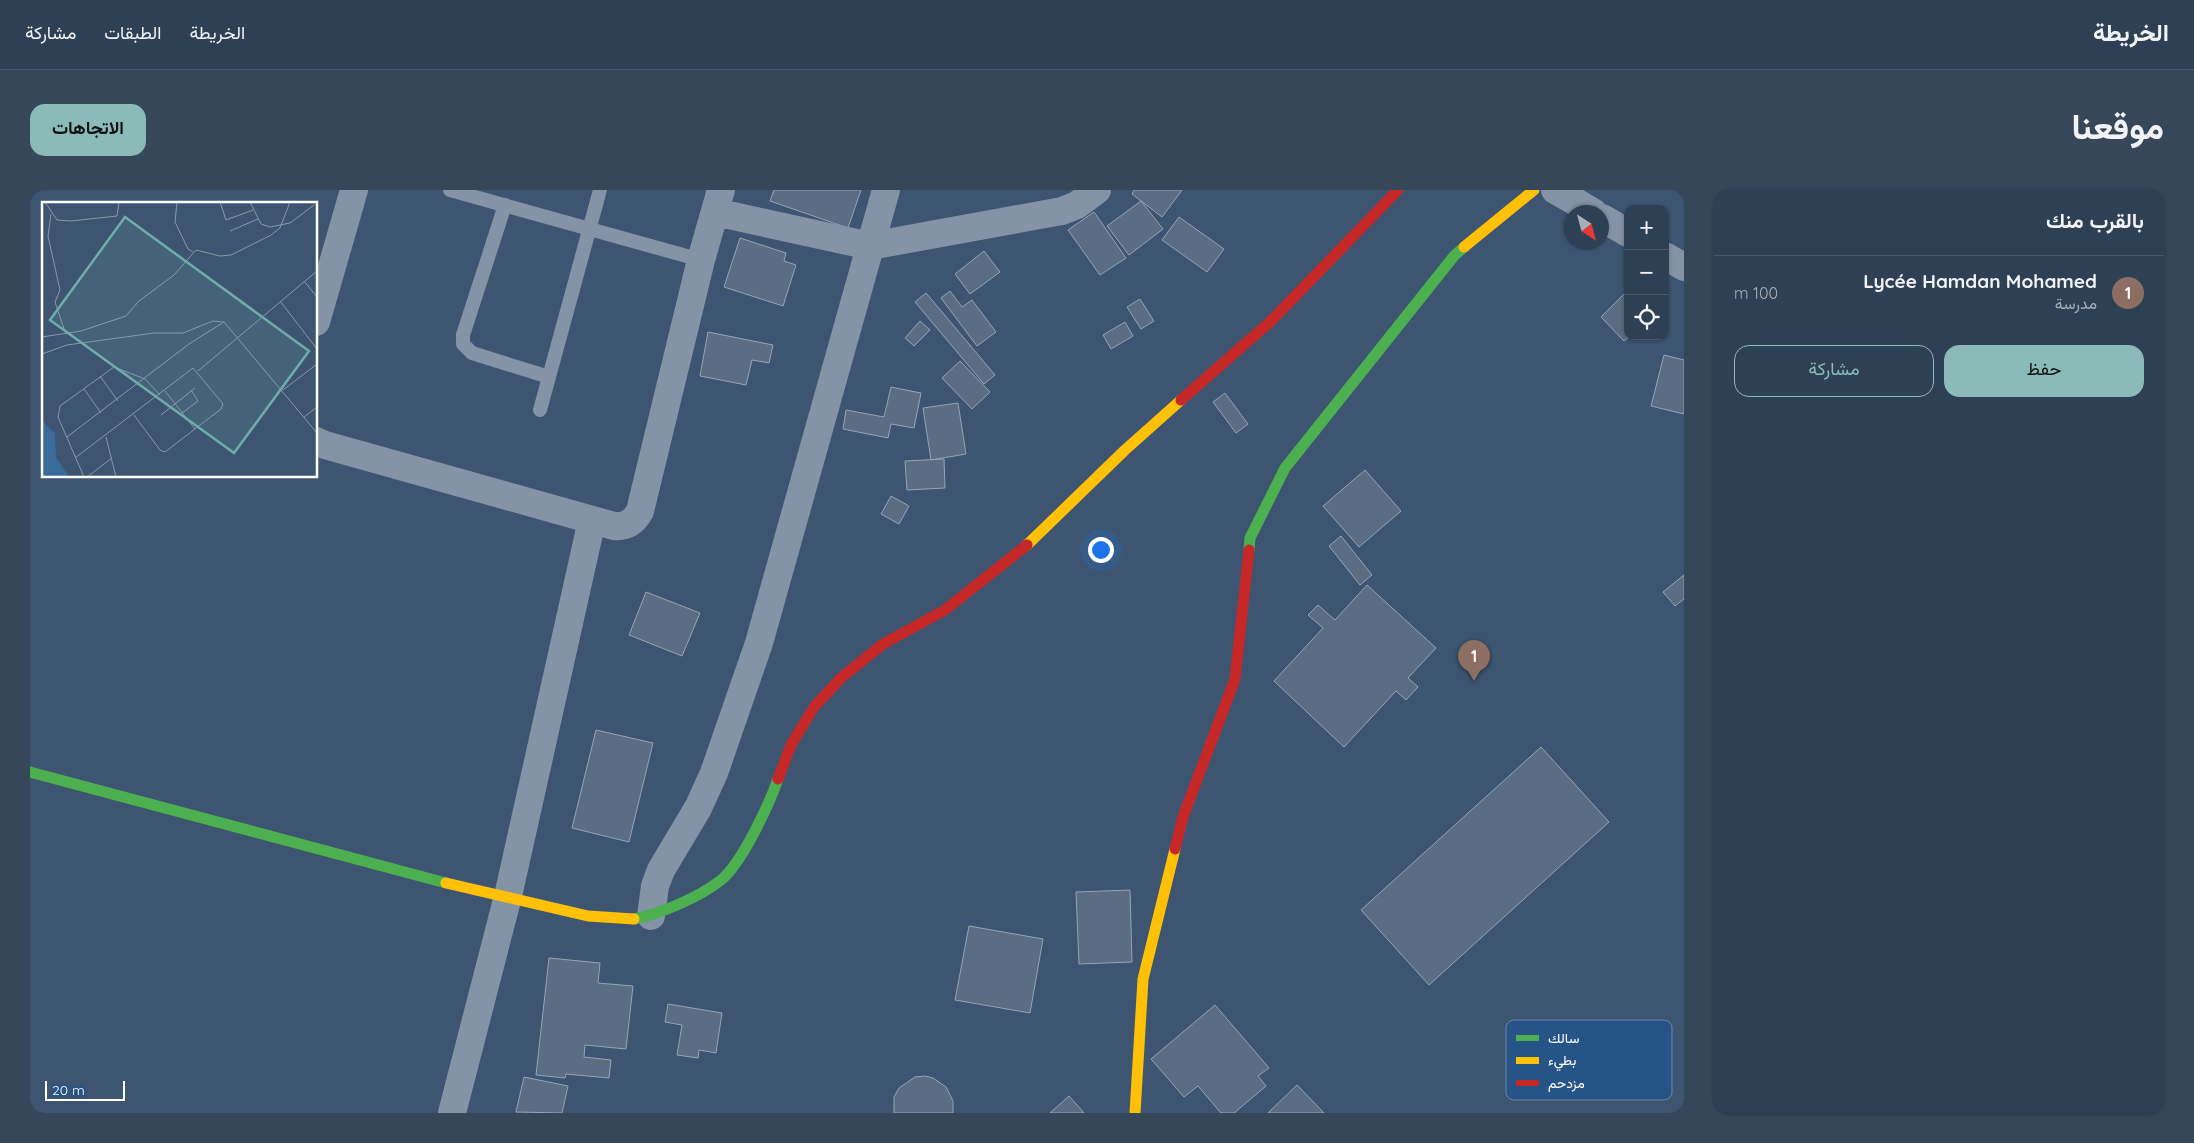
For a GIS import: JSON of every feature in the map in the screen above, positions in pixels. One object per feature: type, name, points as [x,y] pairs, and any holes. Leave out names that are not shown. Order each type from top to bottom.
[{"type":"main road","points":[[30,772],[464,887],[588,916],[627,920],[651,916],[695,896],[722,879],[743,851],[770,802],[791,744],[814,706],[841,678],[883,644],[945,610],[1016,555],[1125,450],[1270,322],[1398,190]]},
{"type":"main road","points":[[1135,1113],[1143,979],[1183,817],[1235,680],[1250,538],[1285,468],[1454,256],[1534,190]]},
{"type":"street","points":[[318,315],[354,190]]},
{"type":"street","points":[[651,916],[661,870],[698,808],[714,773],[759,643],[886,190]]},
{"type":"street","points":[[318,442],[620,527],[632,522],[640,511],[701,260],[718,201],[870,246],[1062,211],[1077,205],[1098,190]]},
{"type":"street","points":[[1555,190],[1581,205]]},
{"type":"street","points":[[1609,222],[1624,232]]},
{"type":"street","points":[[1669,258],[1684,267]]},
{"type":"street","points":[[452,1113],[508,896],[592,520]]},
{"type":"lane","points":[[450,190],[701,260]]},
{"type":"lane","points":[[540,410],[600,190]]},
{"type":"lane","points":[[505,205],[463,335],[463,344],[472,353],[549,377]]},
{"type":"building","points":[[774,190],[861,190],[848,228],[770,201]]},
{"type":"building","points":[[1134,190],[1182,190],[1162,217],[1132,194]]},
{"type":"building","points":[[1141,201],[1163,229],[1129,255],[1107,226]]},
{"type":"building","points":[[1094,212],[1126,258],[1100,275],[1068,230]]},
{"type":"building","points":[[1179,217],[1224,249],[1207,272],[1162,240]]},
{"type":"building","points":[[740,238],[786,253],[784,261],[796,265],[783,306],[724,287]]},
{"type":"building","points":[[984,251],[1000,272],[970,294],[955,274]]},
{"type":"building","points":[[950,291],[962,307],[972,300],[996,332],[977,346],[941,298]]},
{"type":"building","points":[[926,293],[995,375],[984,384],[915,302]]},
{"type":"building","points":[[1624,294],[1625,340],[1624,341],[1601,317]]},
{"type":"building","points":[[1140,299],[1154,321],[1141,329],[1127,307]]},
{"type":"building","points":[[920,321],[930,330],[914,346],[905,338]]},
{"type":"building","points":[[1125,322],[1133,336],[1111,349],[1103,335]]},
{"type":"building","points":[[708,332],[773,345],[769,363],[752,360],[746,385],[700,376]]},
{"type":"building","points":[[1664,355],[1684,360],[1684,414],[1651,406]]},
{"type":"building","points":[[960,361],[990,392],[972,409],[942,378]]},
{"type":"building","points":[[891,387],[921,393],[914,428],[891,424],[888,438],[843,429],[846,410],[884,417]]},
{"type":"building","points":[[1225,393],[1248,424],[1236,433],[1213,402]]},
{"type":"building","points":[[958,403],[966,454],[931,460],[923,408]]},
{"type":"building","points":[[944,459],[945,488],[907,490],[905,461]]},
{"type":"building","points":[[1365,470],[1401,511],[1359,547],[1323,506]]},
{"type":"building","points":[[891,496],[909,506],[899,524],[881,514]]},
{"type":"building","points":[[1341,536],[1372,575],[1360,585],[1329,546]]},
{"type":"building","points":[[1684,575],[1684,599],[1675,606],[1663,592]]},
{"type":"building","points":[[1367,585],[1436,648],[1408,678],[1418,687],[1406,700],[1396,691],[1344,747],[1274,681],[1323,628],[1308,615],[1318,605],[1335,620]]},
{"type":"building","points":[[646,592],[700,613],[682,656],[629,635]]},
{"type":"building","points":[[596,730],[653,743],[629,842],[572,828]]},
{"type":"building","points":[[1541,747],[1609,822],[1429,985],[1361,910]]},
{"type":"building","points":[[1130,890],[1132,962],[1079,964],[1076,892]]},
{"type":"building","points":[[969,926],[1043,939],[1030,1013],[955,1000]]},
{"type":"building","points":[[549,958],[600,963],[598,983],[633,986],[626,1049],[585,1045],[584,1057],[611,1060],[609,1078],[566,1074],[565,1078],[536,1075]]},
{"type":"building","points":[[668,1004],[722,1013],[716,1053],[699,1050],[698,1058],[677,1055],[682,1025],[665,1022]]},
{"type":"building","points":[[1215,1005],[1269,1068],[1258,1076],[1266,1086],[1234,1113],[1221,1113],[1198,1086],[1184,1097],[1151,1059]]},
{"type":"building","points":[[925,1076],[933,1078],[946,1087],[953,1101],[953,1113],[894,1113],[894,1097],[899,1088],[915,1077]]},
{"type":"building","points":[[524,1077],[568,1086],[562,1113],[516,1112]]},
{"type":"building","points":[[1297,1085],[1324,1113],[1268,1113]]},
{"type":"building","points":[[1069,1096],[1084,1113],[1050,1113]]},
{"type":"traffic: fast","points":[[1249,550],[1250,538],[1285,468],[1454,256],[1464,247]]},
{"type":"traffic: fast","points":[[30,772],[446,883]]},
{"type":"traffic: fast","points":[[634,919],[679,904],[702,893],[721,880],[738,861],[746,847],[762,818],[778,779]]},
{"type":"traffic: slow","points":[[1464,247],[1534,190]]},
{"type":"traffic: slow","points":[[1027,545],[1125,450],[1181,400]]},
{"type":"traffic: slow","points":[[1135,1113],[1143,979],[1175,849]]},
{"type":"traffic: slow","points":[[446,883],[588,916],[634,919]]},
{"type":"traffic: jam","points":[[1181,400],[1270,322],[1398,190]]},
{"type":"traffic: jam","points":[[778,779],[791,745],[814,707],[841,678],[883,644],[945,610],[1027,545]]},
{"type":"traffic: jam","points":[[1175,849],[1183,817],[1235,679],[1249,550]]},
{"type":"place","name":"Lycée Hamdan Mohamed","points":[[1474,681]]}]
